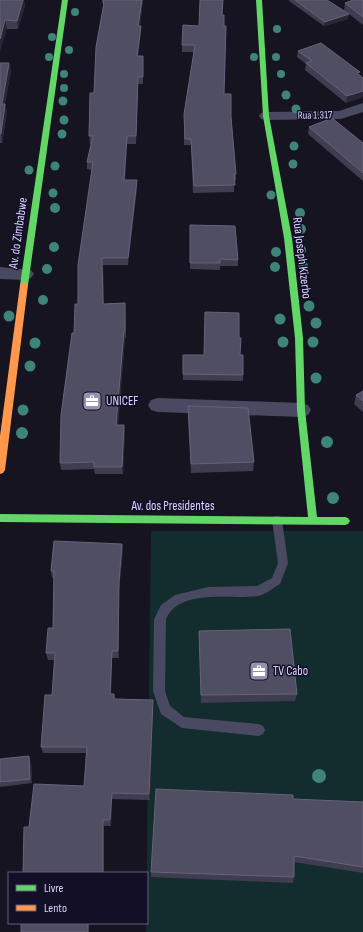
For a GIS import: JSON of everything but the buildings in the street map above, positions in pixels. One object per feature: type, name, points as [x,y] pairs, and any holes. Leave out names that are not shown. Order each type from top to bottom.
[{"type":"street","name":"Av. do Zimbabwe","points":[[0,470],[25,274],[65,0]]},
{"type":"street","name":"Rua Joseph Kizerbo","points":[[259,0],[266,116],[288,238],[299,338],[302,410],[313,520]]},
{"type":"street","name":"Rua 1.317","points":[[266,116],[341,115],[363,107]]},
{"type":"street","points":[[0,273],[25,274]]},
{"type":"street","points":[[158,405],[302,410]]},
{"type":"street","name":"Av. dos Presidentes","points":[[0,518],[345,521]]},
{"type":"lane","points":[[0,374],[12,375]]},
{"type":"lane","points":[[259,730],[182,722],[165,710],[158,691],[160,619],[165,608],[175,600],[208,592],[258,590],[276,581],[283,563],[277,520]]},
{"type":"green space","points":[[151,531],[363,531],[363,932],[146,932],[146,924],[148,924],[148,872],[147,872]]},
{"type":"traffic: fast","points":[[24,285],[65,0]]},
{"type":"traffic: fast","points":[[259,0],[266,116],[288,238],[299,338],[301,410],[313,520]]},
{"type":"traffic: fast","points":[[0,518],[345,521]]},
{"type":"traffic: slow","points":[[0,470],[24,285]]},
{"type":"place","name":"UNICEF","points":[[92,401]]},
{"type":"place","name":"TV Cabo","points":[[259,671]]}]
